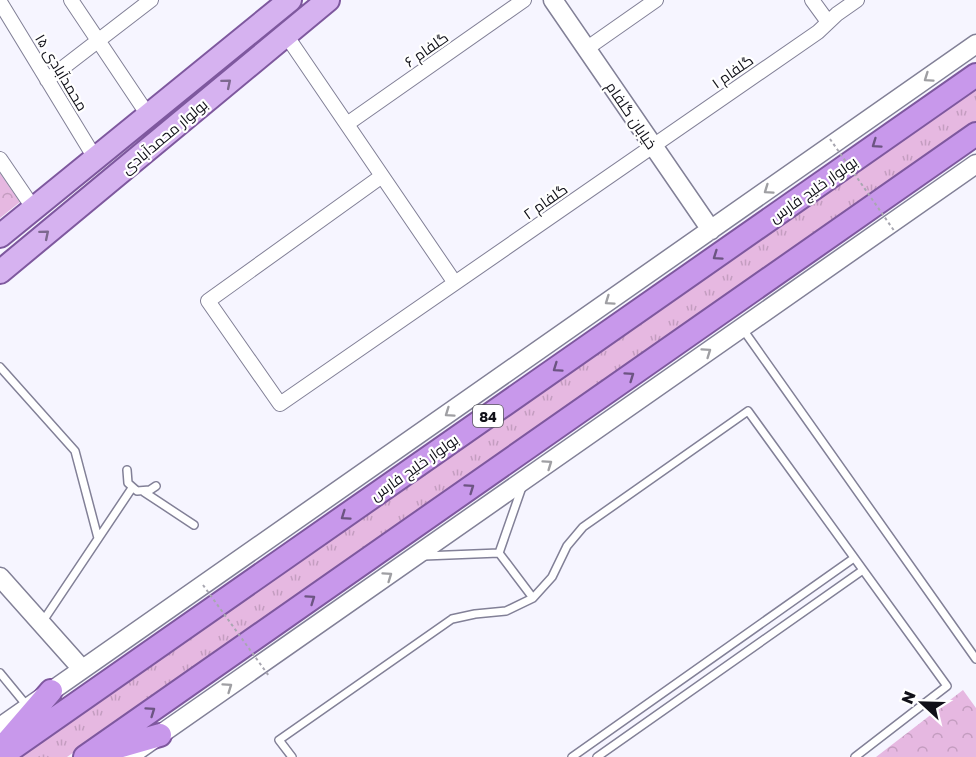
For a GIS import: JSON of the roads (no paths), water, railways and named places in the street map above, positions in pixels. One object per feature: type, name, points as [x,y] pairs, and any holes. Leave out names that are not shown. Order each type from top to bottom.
[{"type":"highway","name":"بولوار خلیج فارس","points":[[0,757],[976,75]]},
{"type":"highway","points":[[85,757],[976,134]]},
{"type":"highway","points":[[0,751],[51,691]]},
{"type":"highway","points":[[85,757],[160,735]]},
{"type":"main road","name":"بولوار محمدآبادی","points":[[1,235],[290,0]]},
{"type":"main road","name":"بولوار محمدآبادی","points":[[0,272],[328,0]]},
{"type":"main road","points":[[1,235],[18,256]]},
{"type":"street","points":[[71,0],[148,115]]},
{"type":"street","points":[[47,80],[151,0]]},
{"type":"street","name":"گلفام ۶","points":[[346,124],[524,0]]},
{"type":"street","name":"خیابان گلفام","points":[[553,0],[711,230]]},
{"type":"street","points":[[586,49],[656,0]]},
{"type":"street","points":[[812,0],[828,22]]},
{"type":"street","name":"گلفام ۱","points":[[653,146],[818,32],[857,0]]},
{"type":"street","name":"محمدآبادی ۱۵","points":[[0,2],[95,158]]},
{"type":"street","points":[[286,35],[455,283]]},
{"type":"street","points":[[0,727],[976,44]]},
{"type":"street","name":"گلفام ۲","points":[[382,176],[208,301],[280,404],[653,146]]},
{"type":"street","points":[[0,159],[33,209]]},
{"type":"street","points":[[128,757],[976,164]]},
{"type":"street","points":[[0,577],[82,669]]},
{"type":"street","points":[[186,597],[201,617]]},
{"type":"lane","points":[[742,328],[976,658]]},
{"type":"lane","points":[[0,367],[75,451],[98,538]]},
{"type":"lane","points":[[292,757],[279,740],[452,619],[506,611],[532,598],[552,577],[567,546],[583,527],[748,411],[947,686],[855,757]]},
{"type":"lane","points":[[127,470],[126,477],[132,488],[144,492],[194,525]]},
{"type":"lane","points":[[499,553],[525,480]]},
{"type":"lane","points":[[144,492],[156,486]]},
{"type":"lane","points":[[41,623],[132,488]]},
{"type":"lane","points":[[416,556],[499,553]]},
{"type":"lane","points":[[499,553],[532,598]]},
{"type":"lane","points":[[572,757],[854,558]]},
{"type":"lane","points":[[597,757],[863,570]]},
{"type":"lane","points":[[0,673],[28,707]]}]
